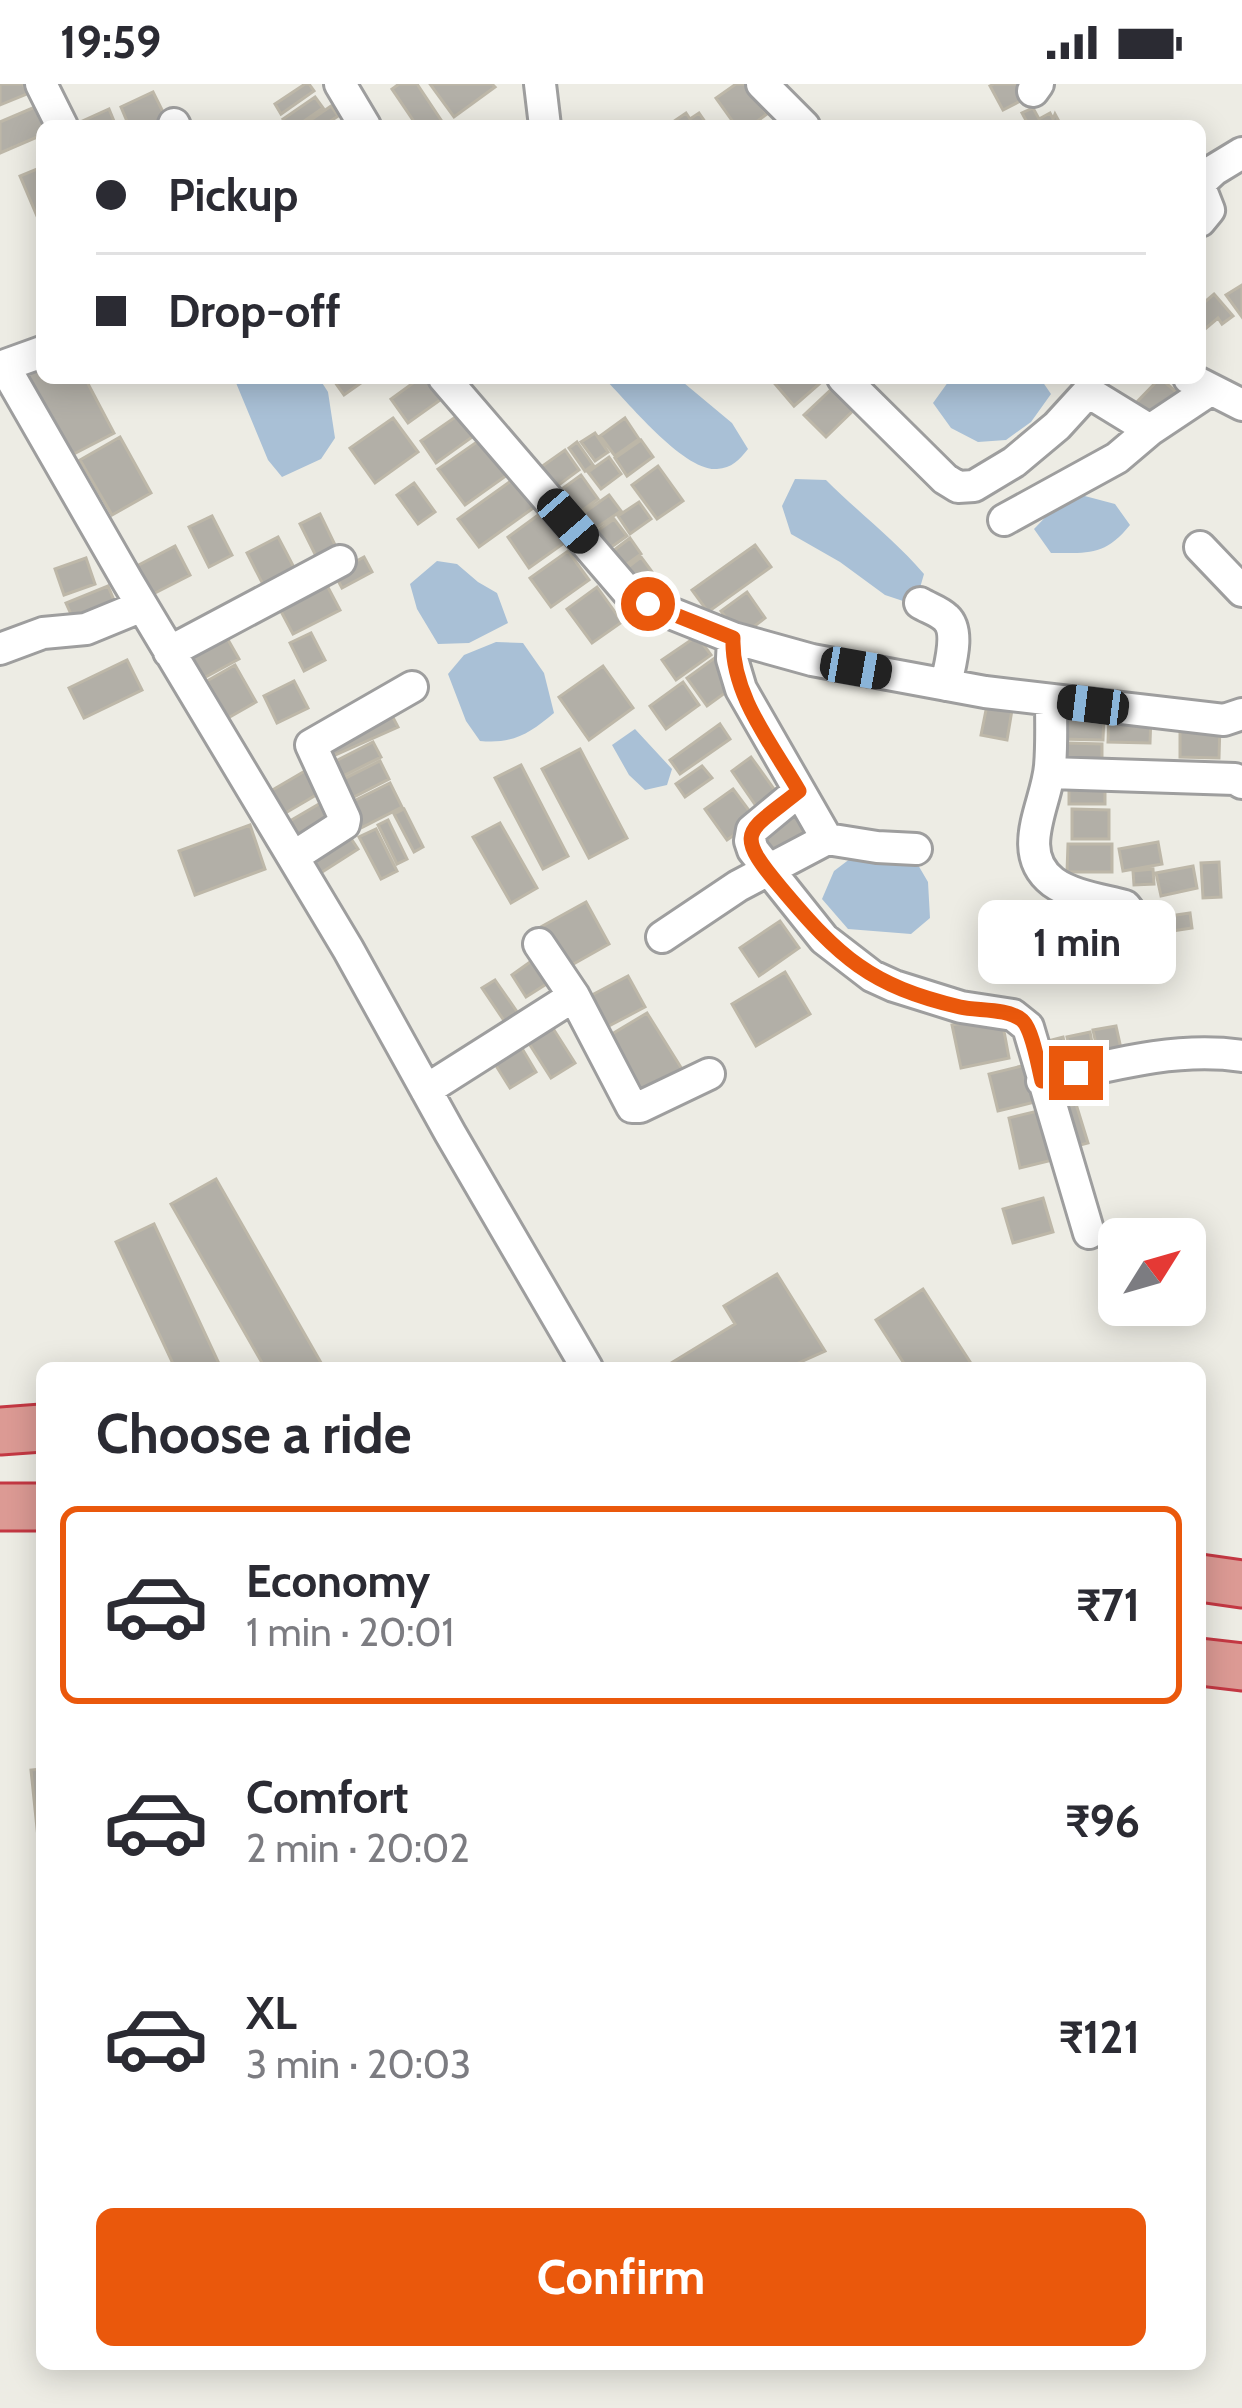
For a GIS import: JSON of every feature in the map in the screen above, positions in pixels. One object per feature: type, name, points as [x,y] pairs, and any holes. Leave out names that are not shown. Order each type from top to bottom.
[{"type":"highway","points":[[0,1431],[36,1428]]},
{"type":"highway","points":[[0,1507],[36,1507]]},
{"type":"highway","points":[[1206,1579],[1242,1584]]},
{"type":"highway","points":[[1206,1663],[1242,1667]]},
{"type":"street","points":[[41,84],[59,120]]},
{"type":"street","points":[[340,84],[361,120]]},
{"type":"street","points":[[540,84],[544,120]]},
{"type":"street","points":[[762,84],[798,120]]},
{"type":"street","points":[[1206,179],[1242,153]]},
{"type":"street","points":[[36,354],[2,366],[348,949],[584,1362]]},
{"type":"street","points":[[449,384],[627,591],[648,604],[733,638],[812,660],[946,685],[1224,720],[1242,714]]},
{"type":"street","points":[[848,384],[958,487],[974,486],[1014,462],[1057,426],[1092,385],[1150,430]]},
{"type":"street","points":[[1004,520],[1117,458],[1200,384],[1242,405]]},
{"type":"street","points":[[1200,547],[1242,592]]},
{"type":"street","points":[[169,652],[340,561]]},
{"type":"street","points":[[920,603],[951,624],[946,685]]},
{"type":"street","points":[[0,649],[43,633],[86,628],[142,606]]},
{"type":"street","points":[[733,638],[732,659],[741,689],[827,839]]},
{"type":"street","points":[[293,857],[341,827],[345,819],[311,745],[412,687]]},
{"type":"street","points":[[1051,700],[1050,773],[1035,835],[1037,860],[1046,875],[1064,888],[1125,906],[1138,957]]},
{"type":"street","points":[[1050,773],[1240,774]]},
{"type":"street","points":[[799,791],[750,834],[766,871],[824,939],[872,976],[961,1007],[1024,1021],[1089,1233]]},
{"type":"street","points":[[662,937],[738,886],[827,839],[916,848]]},
{"type":"street","points":[[539,944],[574,996],[632,1108],[709,1074]]},
{"type":"street","points":[[426,1090],[574,996]]},
{"type":"street","points":[[1042,1081],[1143,1058],[1217,1052],[1242,1055]]},
{"type":"water","points":[[236,384],[323,384],[335,438],[321,459],[282,477],[268,460]]},
{"type":"water","points":[[610,384],[685,384],[732,423],[748,449],[727,467],[704,467],[673,448]]},
{"type":"water","points":[[947,384],[1044,384],[1051,394],[1031,422],[1006,440],[978,442],[951,428],[933,403]]},
{"type":"water","points":[[795,479],[826,480],[912,561],[924,574],[915,605],[885,595],[791,534],[782,506]]},
{"type":"water","points":[[1081,495],[1115,504],[1130,525],[1095,551],[1051,553],[1034,529],[1057,505]]},
{"type":"water","points":[[437,561],[457,564],[497,593],[508,623],[469,643],[438,644],[417,609],[410,584]]},
{"type":"water","points":[[496,642],[523,643],[544,673],[554,713],[520,736],[480,741],[466,721],[448,674],[464,655]]},
{"type":"water","points":[[635,729],[672,769],[667,785],[645,790],[629,775],[612,745]]},
{"type":"water","points":[[859,852],[914,858],[928,882],[930,918],[911,934],[848,929],[822,899],[834,871]]},
{"type":"water","points":[[1090,908],[1113,915],[1124,933],[1096,952],[1038,959],[1026,937]]},
{"type":"building","points":[[0,84],[23,84],[27,94],[0,105]]},
{"type":"building","points":[[305,84],[314,91],[281,114],[275,104]]},
{"type":"building","points":[[417,84],[441,120],[413,120],[392,89]]},
{"type":"building","points":[[430,84],[492,84],[495,87],[454,117]]},
{"type":"building","points":[[736,84],[745,84],[767,114],[759,120],[732,120],[716,98]]},
{"type":"building","points":[[1023,84],[1030,96],[1003,110],[990,86]]},
{"type":"building","points":[[153,92],[167,120],[126,120],[121,107]]},
{"type":"building","points":[[315,97],[323,108],[306,120],[283,119]]},
{"type":"building","points":[[42,104],[49,120],[36,120],[36,138],[0,153],[0,122]]},
{"type":"building","points":[[331,106],[338,116],[332,120],[311,120]]},
{"type":"building","points":[[1033,108],[1039,119],[1050,113],[1058,120],[1026,120],[1022,113]]},
{"type":"building","points":[[109,109],[114,120],[85,120]]},
{"type":"building","points":[[686,113],[690,119],[699,113],[704,120],[676,120]]},
{"type":"building","points":[[36,169],[36,214],[20,176]]},
{"type":"building","points":[[1242,285],[1242,317],[1226,295]]},
{"type":"building","points":[[1214,294],[1233,316],[1222,324],[1218,318],[1206,328],[1206,301]]},
{"type":"building","points":[[36,367],[36,384],[88,384],[114,433],[66,458],[24,373]]},
{"type":"building","points":[[336,384],[360,384],[344,395]]},
{"type":"building","points":[[412,384],[432,384],[443,398],[408,423],[391,399]]},
{"type":"building","points":[[775,384],[819,384],[794,406]]},
{"type":"building","points":[[837,384],[843,384],[861,403],[826,437],[804,415]]},
{"type":"building","points":[[1154,384],[1167,384],[1181,396],[1157,423],[1135,404]]},
{"type":"building","points":[[467,409],[482,430],[436,463],[421,441]]},
{"type":"building","points":[[393,418],[418,452],[375,483],[350,448]]},
{"type":"building","points":[[625,418],[639,439],[615,456],[600,436]]},
{"type":"building","points":[[595,433],[608,452],[595,461],[581,442]]},
{"type":"building","points":[[120,437],[151,493],[112,515],[80,460]]},
{"type":"building","points":[[484,437],[510,473],[465,505],[438,469]]},
{"type":"building","points":[[641,440],[653,457],[627,476],[615,458]]},
{"type":"building","points":[[577,442],[593,465],[585,471],[569,448]]},
{"type":"building","points":[[565,450],[579,470],[556,487],[541,467]]},
{"type":"building","points":[[609,457],[621,474],[601,489],[588,472]]},
{"type":"building","points":[[658,466],[683,501],[657,519],[632,485]]},
{"type":"building","points":[[581,475],[598,499],[576,515],[559,491]]},
{"type":"building","points":[[515,478],[536,506],[479,547],[458,519]]},
{"type":"building","points":[[414,483],[435,512],[418,524],[397,495]]},
{"type":"building","points":[[609,495],[621,511],[593,530],[582,514]]},
{"type":"building","points":[[639,502],[651,519],[630,534],[618,516]]},
{"type":"building","points":[[545,510],[567,541],[529,568],[508,537]]},
{"type":"building","points":[[320,514],[337,549],[317,558],[300,524]]},
{"type":"building","points":[[212,516],[232,555],[209,567],[189,527]]},
{"type":"building","points":[[614,519],[627,536],[603,553],[590,536]]},
{"type":"building","points":[[278,537],[300,579],[269,596],[247,553]]},
{"type":"building","points":[[630,538],[641,554],[616,572],[605,557]]},
{"type":"building","points":[[755,545],[771,567],[708,612],[692,590]]},
{"type":"building","points":[[175,546],[190,575],[151,595],[137,566]]},
{"type":"building","points":[[568,551],[589,580],[551,607],[530,578]]},
{"type":"building","points":[[364,557],[372,572],[342,588],[334,573]]},
{"type":"building","points":[[641,557],[655,576],[636,589],[623,571]]},
{"type":"building","points":[[86,558],[95,584],[64,595],[55,569]]},
{"type":"building","points":[[323,578],[340,610],[293,634],[276,602]]},
{"type":"building","points":[[108,586],[116,605],[75,623],[66,603]]},
{"type":"building","points":[[597,587],[622,622],[592,643],[567,609]]},
{"type":"building","points":[[747,592],[765,618],[740,637],[721,611]]},
{"type":"building","points":[[223,631],[239,659],[202,679],[187,651]]},
{"type":"building","points":[[311,633],[325,660],[304,671],[290,643]]},
{"type":"building","points":[[697,636],[711,655],[676,680],[662,660]]},
{"type":"building","points":[[716,657],[736,685],[707,706],[687,678]]},
{"type":"building","points":[[127,660],[142,690],[84,718],[69,688]]},
{"type":"building","points":[[235,665],[256,702],[228,718],[207,681]]},
{"type":"building","points":[[603,666],[633,708],[589,740],[559,697]]},
{"type":"building","points":[[294,681],[308,708],[277,723],[264,696]]},
{"type":"building","points":[[683,682],[699,705],[666,729],[650,706]]},
{"type":"building","points":[[987,705],[1012,710],[1007,740],[981,735]]},
{"type":"building","points":[[388,708],[398,727],[322,761],[312,748]]},
{"type":"building","points":[[1059,713],[1104,714],[1103,740],[1059,739]]},
{"type":"building","points":[[1109,715],[1151,715],[1150,743],[1108,742]]},
{"type":"building","points":[[1180,723],[1220,724],[1219,758],[1180,757]]},
{"type":"building","points":[[720,724],[730,739],[680,774],[670,760]]},
{"type":"building","points":[[373,742],[381,757],[329,783],[322,768]]},
{"type":"building","points":[[1066,743],[1102,744],[1102,770],[1066,769]]},
{"type":"building","points":[[580,749],[627,838],[589,858],[542,769]]},
{"type":"building","points":[[751,757],[776,792],[756,806],[732,771]]},
{"type":"building","points":[[380,761],[389,779],[342,803],[332,785]]},
{"type":"building","points":[[521,765],[568,856],[543,869],[495,778]]},
{"type":"building","points":[[702,766],[712,778],[685,797],[676,784]]},
{"type":"building","points":[[310,768],[323,791],[282,815],[269,792]]},
{"type":"building","points":[[1069,781],[1105,782],[1105,804],[1069,804]]},
{"type":"building","points":[[390,783],[402,807],[355,831],[342,807]]},
{"type":"building","points":[[733,789],[756,820],[727,840],[705,809]]},
{"type":"building","points":[[324,801],[337,823],[296,847],[283,825]]},
{"type":"building","points":[[795,808],[813,833],[771,863],[753,838]]},
{"type":"building","points":[[404,809],[423,847],[414,852],[394,814]]},
{"type":"building","points":[[1072,809],[1109,810],[1109,839],[1072,839]]},
{"type":"building","points":[[388,820],[407,859],[397,864],[378,825]]},
{"type":"building","points":[[500,823],[537,888],[511,903],[473,837]]},
{"type":"building","points":[[250,825],[265,869],[195,895],[179,851]]},
{"type":"building","points":[[344,828],[358,849],[316,876],[302,855]]},
{"type":"building","points":[[376,829],[397,871],[381,879],[359,837]]},
{"type":"building","points":[[1158,842],[1162,864],[1123,871],[1119,849]]},
{"type":"building","points":[[1068,844],[1112,844],[1112,872],[1067,872]]},
{"type":"building","points":[[1219,862],[1221,897],[1203,898],[1201,863]]},
{"type":"building","points":[[1193,866],[1197,888],[1161,896],[1156,873]]},
{"type":"building","points":[[1153,869],[1154,884],[1134,885],[1133,871]]},
{"type":"building","points":[[586,902],[609,944],[561,971],[537,929]]},
{"type":"building","points":[[1190,913],[1192,928],[1172,931],[1169,916]]},
{"type":"building","points":[[780,921],[799,948],[759,976],[740,948]]},
{"type":"building","points":[[533,960],[548,983],[526,997],[512,975]]},
{"type":"building","points":[[785,972],[810,1014],[756,1046],[732,1004]]},
{"type":"building","points":[[628,976],[645,1007],[605,1028],[588,997]]},
{"type":"building","points":[[495,980],[520,1016],[507,1025],[482,988]]},
{"type":"building","points":[[647,1013],[685,1074],[646,1098],[607,1037]]},
{"type":"building","points":[[1001,1015],[1009,1058],[961,1068],[952,1025]]},
{"type":"building","points":[[547,1019],[575,1063],[551,1078],[523,1034]]},
{"type":"building","points":[[1116,1026],[1122,1053],[1099,1058],[1093,1030]]},
{"type":"building","points":[[1090,1032],[1095,1058],[1073,1062],[1067,1037]]},
{"type":"building","points":[[1063,1037],[1069,1062],[1042,1068],[1036,1044]]},
{"type":"building","points":[[517,1040],[536,1072],[510,1088],[490,1056]]},
{"type":"building","points":[[1030,1064],[1039,1101],[998,1111],[989,1074]]},
{"type":"building","points":[[1076,1104],[1088,1143],[1065,1149],[1054,1110]]},
{"type":"building","points":[[1046,1109],[1057,1159],[1020,1168],[1009,1118]]},
{"type":"building","points":[[216,1179],[321,1362],[262,1362],[171,1204]]},
{"type":"building","points":[[1043,1198],[1053,1232],[1013,1243],[1003,1209]]},
{"type":"building","points":[[154,1224],[218,1362],[172,1362],[116,1242]]},
{"type":"building","points":[[777,1274],[825,1351],[800,1362],[673,1362],[735,1324],[724,1306]]},
{"type":"building","points":[[923,1289],[970,1362],[903,1362],[876,1320]]},
{"type":"building","points":[[31,1770],[36,1770],[36,1819]]},
{"type":"route","points":[[648,604],[733,638],[732,659],[741,689],[799,791],[757,824],[750,841],[766,871],[824,939],[872,976],[894,986],[1024,1021],[1042,1081],[1076,1073]]}]
